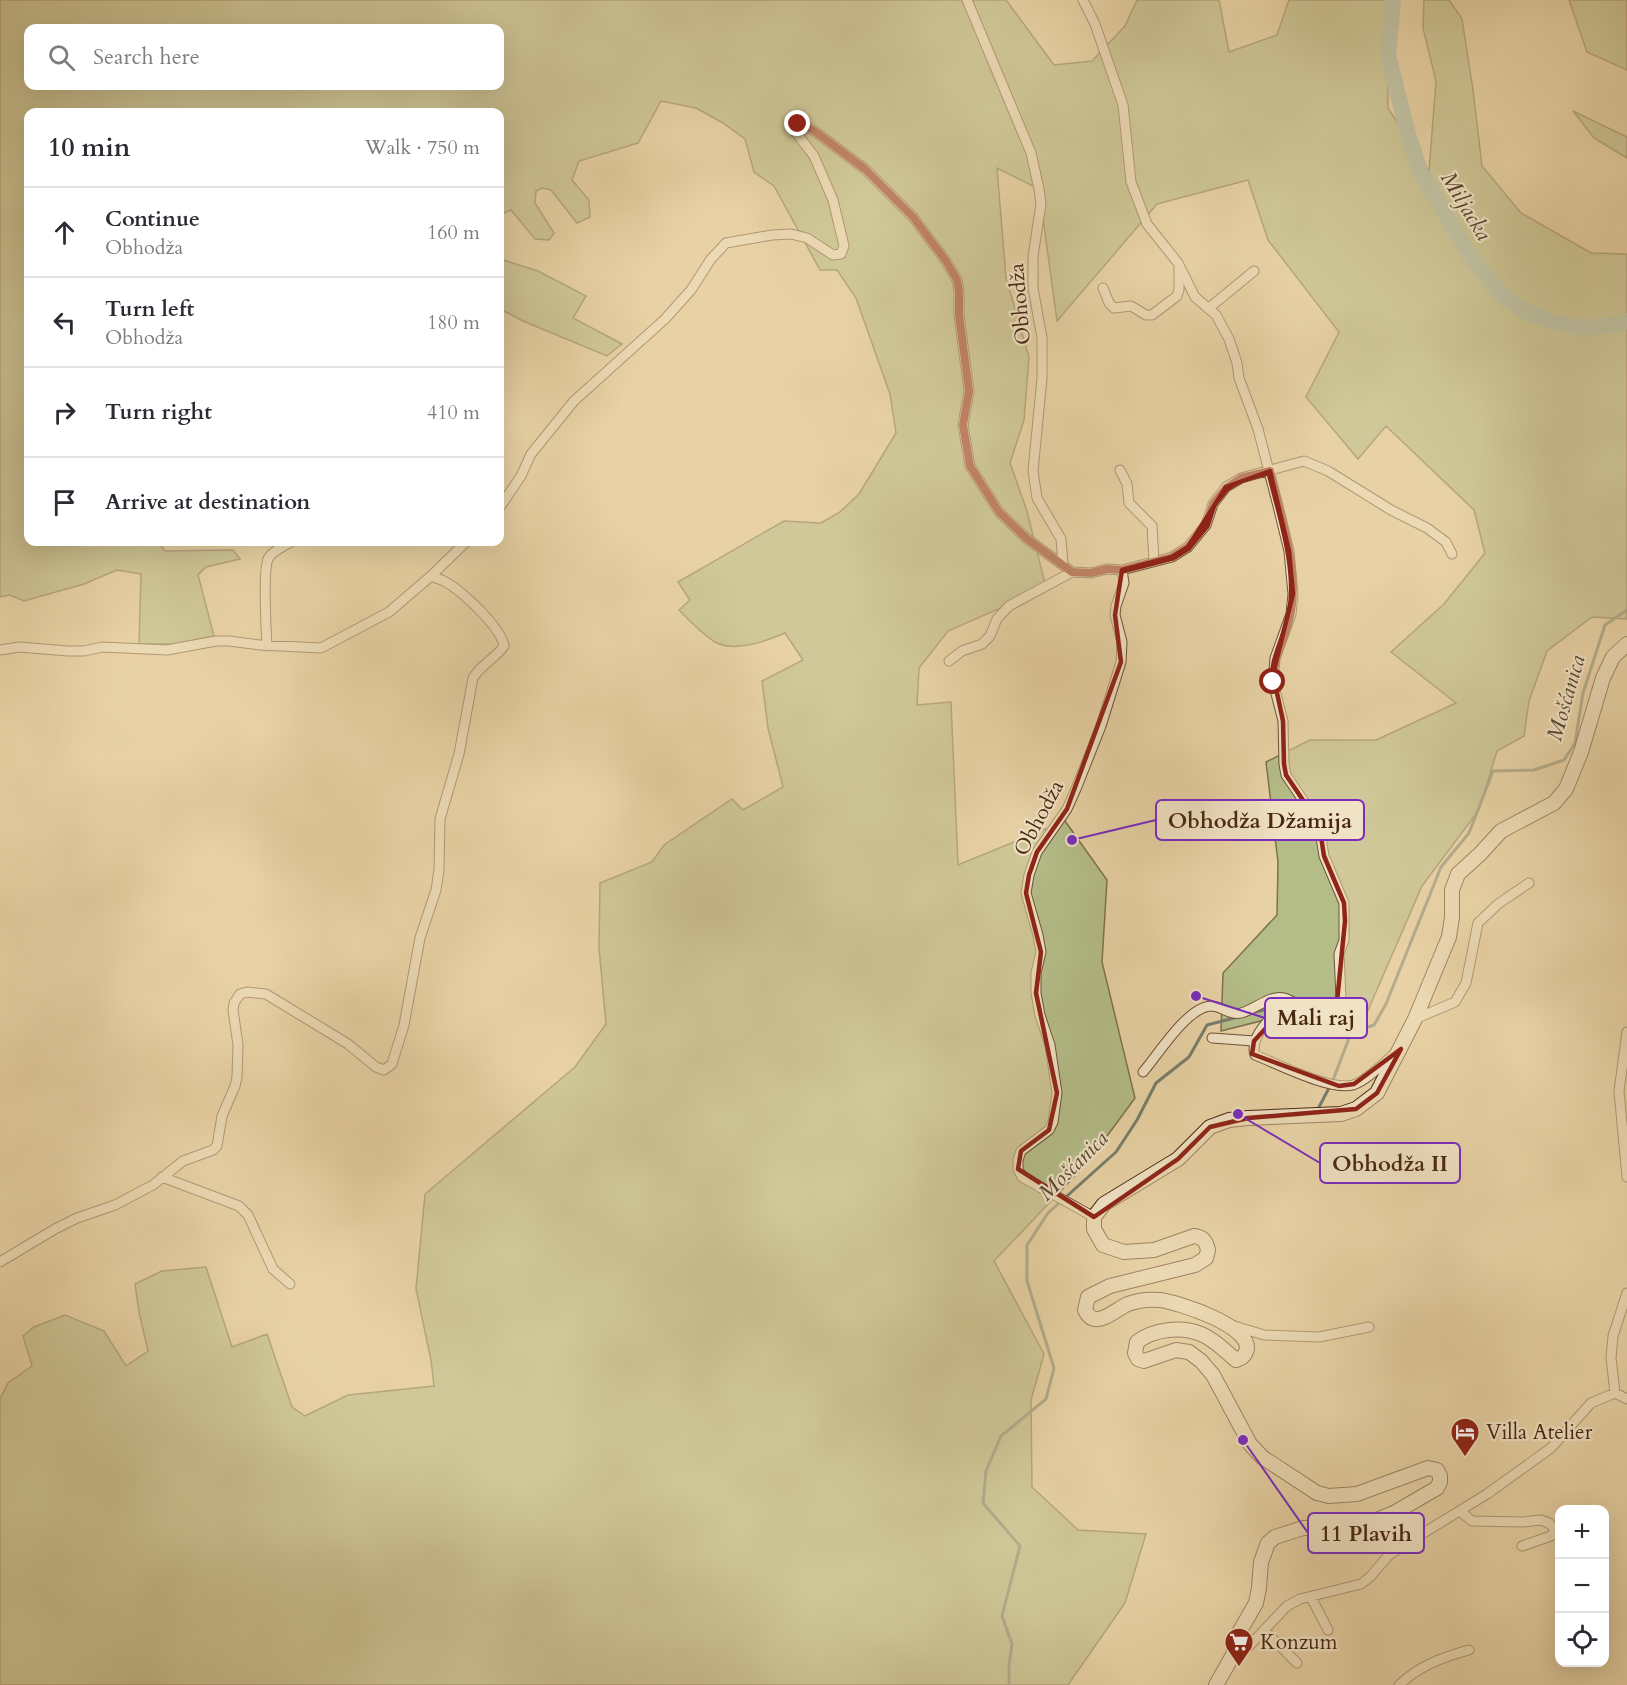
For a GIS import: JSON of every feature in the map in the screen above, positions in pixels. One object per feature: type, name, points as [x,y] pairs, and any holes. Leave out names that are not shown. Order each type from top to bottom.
[{"type":"main road","points":[[1216,1685],[1233,1655],[1236,1638],[1256,1603],[1260,1588],[1261,1562],[1268,1543],[1275,1537],[1303,1528],[1362,1526],[1433,1493],[1440,1482],[1440,1476],[1437,1470],[1428,1468],[1357,1494],[1329,1496],[1317,1493],[1262,1457],[1250,1444],[1213,1376],[1201,1361],[1184,1350],[1176,1350],[1144,1361],[1138,1359],[1135,1353],[1137,1342],[1144,1337],[1179,1329],[1202,1334],[1236,1359],[1242,1358],[1248,1346],[1229,1324],[1188,1307],[1160,1300],[1144,1300],[1129,1304],[1095,1320],[1090,1318],[1085,1310],[1088,1297],[1110,1286],[1195,1265],[1206,1258],[1208,1250],[1204,1240],[1194,1236],[1154,1250],[1124,1252],[1107,1248],[1096,1236],[1094,1218],[1104,1204],[1178,1159],[1210,1127],[1229,1120],[1326,1115],[1356,1109],[1377,1093],[1415,1019],[1449,937],[1452,890],[1458,874],[1501,831],[1554,803],[1566,789],[1588,732],[1603,678],[1613,657],[1627,644]]},
{"type":"street","name":"Obhodža","points":[[967,0],[1031,153],[1039,189],[1041,204],[1033,256],[1033,288],[1042,338],[1042,378],[1033,471],[1037,498],[1061,539],[1064,566]]},
{"type":"street","points":[[1083,0],[1095,24],[1123,105],[1131,182],[1146,224],[1178,263],[1195,297],[1216,315],[1229,339],[1238,363],[1239,378],[1258,429],[1289,551],[1293,594],[1291,614],[1275,658],[1273,674],[1283,721],[1284,764],[1286,775],[1319,824],[1324,856],[1344,903],[1344,940],[1339,954],[1341,998],[1336,1012],[1328,1015],[1284,998],[1274,998],[1239,1014],[1210,1006],[1193,1012],[1143,1072]]},
{"type":"street","points":[[504,501],[521,476],[531,454],[567,409],[665,319],[691,290],[711,259],[726,243],[772,234],[791,234],[807,238],[833,255],[841,254],[844,246],[833,200],[814,156],[794,130],[794,126],[798,124],[813,130],[865,169],[913,217],[951,270],[957,280],[959,291],[968,380],[969,391],[963,425],[970,466],[999,512],[1026,538],[1072,572]]},
{"type":"street","points":[[1102,288],[1114,308],[1131,306],[1146,315],[1152,315],[1177,296],[1179,290],[1178,263]]},
{"type":"street","points":[[1209,308],[1254,271]]},
{"type":"street","points":[[950,661],[962,651],[982,644],[990,636],[997,619],[1009,606],[1072,572],[1122,570],[1172,557],[1188,547],[1206,525],[1213,504],[1226,488],[1241,478],[1304,461],[1317,465],[1391,510],[1427,528],[1446,542],[1452,554]]},
{"type":"street","points":[[1120,470],[1127,484],[1129,503],[1152,526],[1154,561]]},
{"type":"street","points":[[267,646],[268,560],[271,555],[285,546]]},
{"type":"street","points":[[0,650],[19,647],[68,651],[102,647],[167,650],[223,641],[267,646],[321,648],[388,612],[462,546]]},
{"type":"street","name":"Obhodža","points":[[1094,1218],[1022,1177],[1018,1169],[1021,1151],[1049,1130],[1053,1122],[1058,1093],[1050,1045],[1040,1016],[1036,993],[1036,973],[1041,952],[1026,893],[1029,874],[1037,852],[1067,810],[1076,789],[1101,726],[1121,662],[1122,642],[1115,615],[1124,583],[1122,570]]},
{"type":"street","points":[[0,1262],[55,1229],[77,1218],[121,1202],[153,1185],[183,1161],[213,1150],[217,1146],[222,1116],[237,1077],[238,1045],[233,1010],[234,1003],[240,994],[247,992],[266,994],[348,1044],[376,1067],[384,1070],[392,1064],[404,1025],[420,938],[436,890],[439,870],[440,819],[459,754],[473,678],[478,669],[500,652],[504,646],[502,639],[485,615],[444,581],[431,576]]},
{"type":"street","points":[[1415,1019],[1455,1002],[1466,983],[1478,923],[1498,904],[1529,883]]},
{"type":"street","points":[[1290,1002],[1276,1012],[1254,1041],[1255,1055],[1339,1086],[1354,1084],[1380,1067],[1401,1049]]},
{"type":"street","points":[[1627,1032],[1619,1091],[1627,1177]]},
{"type":"street","points":[[1212,1038],[1254,1041]]},
{"type":"street","points":[[162,1177],[239,1206],[248,1215],[273,1269],[290,1284]]},
{"type":"street","points":[[1616,1393],[1611,1358],[1613,1336],[1627,1293]]},
{"type":"street","points":[[1229,1324],[1264,1335],[1319,1337],[1369,1327]]},
{"type":"street","points":[[1616,1393],[1627,1399]]},
{"type":"street","points":[[1233,1655],[1249,1646],[1287,1606],[1300,1599],[1361,1584],[1388,1556],[1514,1476],[1551,1448],[1591,1403],[1616,1393]]},
{"type":"street","points":[[1460,1511],[1468,1519],[1478,1522],[1541,1520],[1553,1526],[1555,1530],[1551,1536],[1522,1546]]},
{"type":"street","points":[[1311,1597],[1328,1630]]},
{"type":"street","points":[[1264,1630],[1297,1663]]},
{"type":"street","points":[[1399,1685],[1437,1659],[1469,1650]]},
{"type":"highlighted area","points":[[1270,471],[1289,551],[1293,594],[1273,674],[1283,721],[1284,764],[1286,775],[1319,824],[1324,856],[1344,903],[1345,921],[1336,1012],[1328,1015],[1290,1002],[1254,1041],[1252,1054],[1339,1086],[1354,1084],[1401,1049],[1377,1093],[1356,1109],[1248,1118],[1210,1127],[1178,1159],[1094,1217],[1018,1169],[1021,1151],[1049,1130],[1057,1093],[1036,993],[1041,952],[1026,893],[1029,875],[1037,852],[1067,809],[1121,662],[1115,615],[1122,570],[1172,557],[1188,547],[1226,487]]},
{"type":"green space","points":[[0,0],[1006,0],[1054,65],[1092,61],[1125,26],[1137,0],[1219,0],[1229,52],[1277,35],[1289,0],[1387,0],[1388,108],[1429,171],[1436,81],[1423,28],[1424,0],[1449,0],[1462,19],[1482,166],[1521,213],[1591,253],[1627,254],[1627,619],[1592,617],[1547,651],[1529,701],[1524,736],[1497,751],[1479,810],[1422,886],[1366,1015],[1308,1009],[1221,1031],[1223,973],[1277,915],[1278,862],[1266,762],[1310,740],[1376,740],[1456,703],[1391,652],[1444,604],[1485,553],[1474,510],[1386,426],[1358,459],[1306,397],[1339,332],[1268,240],[1248,180],[1157,204],[1057,321],[1039,189],[997,168],[1006,278],[1029,357],[1024,420],[1010,463],[1027,511],[1046,588],[948,631],[919,668],[917,705],[951,702],[958,865],[1065,821],[1107,880],[1102,962],[1135,1098],[1088,1162],[994,1261],[1044,1354],[1031,1400],[1032,1487],[1078,1530],[1146,1534],[1125,1603],[1068,1685],[0,1685],[0,1399],[8,1383],[32,1366],[23,1336],[34,1327],[65,1315],[104,1331],[126,1366],[148,1351],[135,1284],[162,1271],[206,1267],[232,1347],[267,1334],[292,1407],[305,1416],[348,1395],[434,1386],[416,1289],[425,1194],[575,1067],[606,1024],[599,948],[600,883],[652,862],[664,845],[732,799],[743,810],[783,787],[768,728],[762,681],[803,660],[785,633],[741,646],[715,642],[679,610],[690,600],[678,582],[784,521],[821,523],[840,512],[859,494],[896,433],[890,394],[856,298],[837,270],[820,270],[774,186],[754,172],[745,139],[696,108],[661,101],[638,143],[579,161],[572,180],[589,200],[590,217],[577,223],[551,190],[542,188],[536,191],[535,203],[554,233],[549,240],[535,239],[511,210],[504,213],[504,108],[24,108],[24,546],[161,546],[165,551],[233,550],[240,559],[206,567],[198,575],[214,636],[174,644],[139,644],[141,574],[117,570],[84,584],[24,601],[10,595],[0,597]]},
{"type":"green space","points":[[1569,0],[1627,0],[1627,70],[1587,52]]},
{"type":"green space","points":[[1573,111],[1627,137],[1627,158],[1594,138]]},
{"type":"green space","points":[[504,260],[538,271],[586,296],[573,318],[622,344],[607,356],[504,311]]},
{"type":"waterway","name":"Miljacka","points":[[1393,0],[1388,55],[1408,134],[1420,171],[1469,255],[1502,295],[1524,311],[1552,322],[1581,328],[1616,325],[1627,321]]},
{"type":"waterway","name":"Mošćanica","points":[[1289,1005],[1329,1028],[1351,1033],[1374,1025],[1386,1004],[1441,867],[1469,833],[1493,771],[1534,770],[1564,760],[1575,743],[1583,693],[1605,625],[1627,610]]},
{"type":"waterway","name":"Mošćanica","points":[[1250,1013],[1279,1007]]},
{"type":"waterway","name":"Mošćanica","points":[[1009,1685],[1012,1644],[1002,1616],[1020,1546],[983,1503],[986,1471],[1001,1436],[1046,1399],[1054,1368],[1027,1281],[1027,1245],[1048,1213],[1116,1152],[1137,1120],[1156,1083],[1189,1057],[1207,1025],[1238,1017]]},
{"type":"waterway","points":[[1333,1080],[1351,1033]]},
{"type":"waterway","points":[[1318,1109],[1329,1088]]},
{"type":"place","name":"Obhodža Džamija","points":[[1072,840]]},
{"type":"place","name":"Mali raj","points":[[1196,996]]},
{"type":"place","name":"Obhodža II","points":[[1238,1114]]},
{"type":"place","name":"11 Plavih","points":[[1243,1440]]},
{"type":"place","name":"Villa Atelier","points":[[1465,1458]]},
{"type":"place","name":"Konzum","points":[[1239,1668]]},
{"type":"route","points":[[798,124],[813,130],[865,169],[913,217],[946,261],[957,280],[959,291],[959,315],[969,391],[963,425],[970,466],[999,512],[1026,538],[1072,572],[1122,570],[1172,557],[1188,547],[1206,525],[1213,504],[1226,488],[1241,478],[1270,471],[1289,551],[1293,594],[1291,614],[1275,658],[1273,682]]}]
